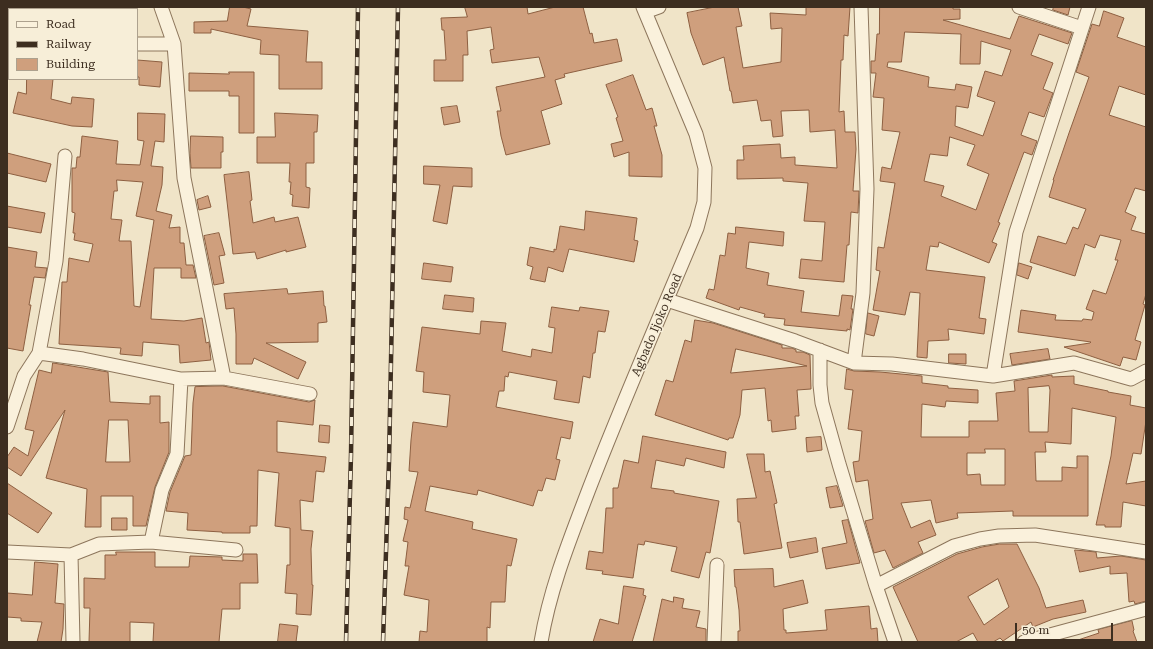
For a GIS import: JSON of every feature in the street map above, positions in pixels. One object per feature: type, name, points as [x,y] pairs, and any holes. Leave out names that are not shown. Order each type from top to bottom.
[{"type":"street","points":[[161,7],[174,44],[184,178],[224,378]]},
{"type":"street","points":[[644,10],[659,7]]},
{"type":"street","points":[[854,363],[863,293],[867,189],[861,7]]},
{"type":"street","points":[[1019,7],[1082,28]]},
{"type":"street","points":[[993,376],[1016,232],[1089,7]]},
{"type":"street","name":"Agbado Ijoko Road","points":[[541,642],[546,614],[562,562],[605,448],[697,228],[704,202],[704,168],[696,134],[644,10]]},
{"type":"street","points":[[138,44],[174,44]]},
{"type":"street","points":[[7,427],[24,376],[39,353],[56,261],[65,156]]},
{"type":"street","points":[[667,300],[820,350],[854,363],[892,364],[993,376],[1074,363],[1131,379],[1146,370]]},
{"type":"street","points":[[820,350],[820,385],[822,403],[876,586],[895,642]]},
{"type":"street","points":[[39,353],[83,359],[181,378],[224,378],[310,394]]},
{"type":"street","points":[[151,542],[162,490],[177,454],[181,378]]},
{"type":"street","points":[[876,586],[954,546],[999,536],[1035,535],[1146,552]]},
{"type":"street","points":[[7,552],[71,555],[99,544],[151,542],[236,550]]},
{"type":"street","points":[[71,555],[73,642]]},
{"type":"street","points":[[714,642],[717,565]]},
{"type":"street","points":[[1024,642],[1146,609]]},
{"type":"building","points":[[230,7],[243,7],[251,9],[247,26],[308,31],[306,62],[322,62],[322,89],[279,89],[279,55],[260,54],[261,40],[211,29],[211,33],[194,33],[194,22],[227,21]]},
{"type":"building","points":[[465,7],[527,7],[528,14],[555,7],[583,7],[594,43],[617,39],[622,61],[564,74],[565,77],[555,80],[562,104],[541,111],[550,144],[506,155],[497,111],[501,111],[496,87],[545,77],[539,57],[492,63],[490,50],[494,49],[491,27],[467,31],[468,55],[463,55],[463,81],[434,81],[434,60],[446,60],[444,30],[442,30],[441,18],[467,17]]},
{"type":"building","points":[[715,7],[738,7],[742,26],[736,27],[743,68],[781,62],[782,28],[771,29],[770,13],[806,15],[806,7],[850,7],[848,36],[844,35],[843,60],[841,60],[839,112],[844,111],[845,132],[855,132],[856,149],[853,191],[859,191],[858,213],[851,212],[849,245],[847,245],[844,282],[799,278],[801,259],[822,261],[825,222],[804,221],[808,183],[783,181],[783,178],[737,179],[737,160],[744,160],[743,146],[780,144],[781,158],[795,157],[795,165],[837,168],[835,130],[810,132],[809,110],[781,111],[783,136],[773,137],[771,120],[761,121],[757,100],[733,103],[724,57],[703,65],[691,33],[687,13]]},
{"type":"building","points":[[880,7],[953,7],[953,9],[960,9],[960,19],[943,20],[1010,39],[1019,16],[1072,33],[1068,44],[1039,34],[1031,55],[1053,63],[1043,89],[1053,93],[1044,117],[1029,112],[1021,135],[1037,141],[1032,155],[1024,152],[998,222],[1000,223],[992,242],[997,244],[989,263],[939,242],[938,247],[930,246],[926,270],[985,277],[979,318],[986,319],[984,334],[948,329],[949,340],[928,341],[927,358],[917,357],[920,293],[910,292],[905,315],[873,310],[880,271],[876,270],[878,247],[884,248],[895,183],[880,181],[882,167],[891,169],[900,132],[882,130],[884,98],[873,97],[876,73],[871,73],[871,61],[875,61],[877,34],[879,34]],"holes":[[[905,32],[961,34],[960,64],[980,64],[981,41],[1011,50],[1002,76],[985,71],[977,96],[995,102],[983,136],[955,126],[956,106],[968,108],[972,87],[956,84],[955,90],[928,87],[929,77],[887,67],[888,62],[901,62]],[[950,137],[975,145],[967,165],[989,174],[976,210],[941,196],[944,186],[924,181],[930,154],[947,156]]]},
{"type":"building","points":[[1054,7],[1070,7],[1068,15],[1053,10]]},
{"type":"building","points":[[1104,11],[1124,18],[1117,37],[1146,47],[1146,95],[1119,86],[1109,115],[1146,127],[1146,191],[1135,188],[1125,212],[1136,217],[1131,230],[1146,234],[1146,294],[1143,304],[1145,305],[1135,340],[1141,342],[1136,360],[1123,357],[1120,366],[1064,347],[1091,342],[1018,332],[1021,310],[1056,315],[1055,320],[1092,320],[1094,312],[1086,309],[1093,290],[1106,294],[1118,260],[1115,260],[1121,240],[1100,235],[1095,248],[1085,244],[1075,276],[1030,262],[1038,236],[1066,244],[1073,227],[1078,229],[1086,209],[1049,197],[1053,180],[1089,77],[1076,72],[1092,24],[1099,26]]},
{"type":"building","points":[[138,60],[162,62],[160,87],[139,85]]},
{"type":"building","points":[[229,72],[254,72],[254,133],[239,133],[239,96],[229,96],[229,91],[189,91],[189,73],[229,74]]},
{"type":"building","points":[[633,75],[646,110],[652,108],[657,126],[654,126],[662,155],[662,177],[629,176],[629,152],[614,157],[611,144],[623,141],[616,118],[618,117],[606,85]]},
{"type":"building","points":[[27,80],[53,80],[51,99],[71,104],[72,97],[94,99],[92,127],[72,126],[13,113],[18,92],[26,94]]},
{"type":"building","points":[[457,106],[460,122],[444,125],[441,108]]},
{"type":"building","points":[[138,113],[165,114],[164,142],[155,141],[151,166],[163,167],[162,185],[156,211],[172,215],[169,228],[180,227],[180,243],[184,243],[186,265],[193,265],[196,278],[181,278],[181,268],[154,268],[151,319],[184,321],[202,318],[206,343],[209,342],[211,360],[180,363],[179,345],[143,342],[142,356],[120,354],[121,348],[59,344],[62,282],[67,282],[69,258],[89,262],[93,244],[74,240],[75,233],[73,233],[75,213],[72,212],[72,168],[76,168],[77,157],[80,157],[82,136],[118,141],[116,164],[140,165],[144,141],[138,140]],"holes":[[[117,180],[143,182],[136,216],[154,220],[140,307],[134,306],[131,241],[119,241],[122,220],[111,219],[114,191],[117,191]]]},
{"type":"building","points":[[275,113],[318,115],[317,132],[314,132],[314,163],[306,163],[306,187],[310,188],[309,208],[292,206],[293,195],[290,194],[291,182],[289,182],[290,163],[257,163],[257,137],[275,137]]},
{"type":"building","points":[[191,136],[223,137],[221,168],[191,168]]},
{"type":"building","points":[[7,153],[51,164],[46,182],[7,173]]},
{"type":"building","points":[[424,166],[472,168],[472,187],[453,186],[447,224],[433,221],[440,185],[424,184]]},
{"type":"building","points":[[249,172],[252,200],[250,201],[253,223],[274,217],[275,222],[298,217],[306,247],[286,252],[286,250],[257,259],[255,252],[233,254],[224,175]]},
{"type":"building","points":[[208,196],[211,207],[199,210],[197,200]]},
{"type":"building","points":[[7,206],[45,213],[41,233],[7,227]]},
{"type":"building","points":[[586,211],[637,218],[634,240],[638,241],[634,262],[569,249],[563,272],[548,267],[545,282],[530,279],[533,267],[527,265],[530,247],[554,252],[554,249],[556,250],[560,226],[584,230]]},
{"type":"building","points":[[736,227],[784,232],[783,246],[749,242],[746,268],[769,273],[767,285],[804,291],[801,312],[839,316],[842,295],[853,296],[850,330],[847,329],[847,331],[784,325],[785,319],[764,317],[765,314],[740,307],[739,310],[706,298],[709,289],[714,290],[720,255],[725,256],[728,233],[735,234]]},
{"type":"building","points":[[219,233],[225,255],[219,256],[224,283],[214,285],[204,236]]},
{"type":"building","points":[[7,247],[37,252],[35,267],[47,268],[45,278],[34,277],[23,351],[7,348]]},
{"type":"building","points":[[424,263],[453,267],[451,282],[422,279]]},
{"type":"building","points":[[1019,263],[1032,267],[1028,279],[1017,275]]},
{"type":"building","points":[[287,289],[288,294],[323,291],[327,322],[318,323],[318,342],[266,343],[306,362],[298,379],[254,358],[252,364],[236,364],[234,308],[226,309],[224,294]]},
{"type":"building","points":[[445,295],[474,298],[473,312],[443,309]]},
{"type":"building","points":[[552,307],[579,311],[580,307],[609,311],[605,332],[598,331],[595,353],[593,353],[590,378],[583,376],[579,403],[554,399],[557,381],[509,372],[508,377],[505,376],[504,391],[499,391],[496,407],[573,422],[570,439],[561,437],[556,459],[560,460],[555,480],[546,478],[542,491],[538,490],[533,506],[478,490],[477,495],[430,486],[425,511],[473,522],[472,529],[517,539],[511,566],[507,565],[505,602],[491,602],[490,628],[487,627],[487,642],[419,642],[420,631],[427,632],[429,600],[404,595],[409,566],[405,566],[408,542],[403,541],[408,520],[404,519],[405,507],[410,508],[418,472],[409,471],[413,422],[447,427],[450,395],[423,392],[424,372],[416,371],[422,327],[480,334],[481,321],[506,323],[502,351],[531,357],[532,349],[552,353],[555,328],[549,327]]},
{"type":"building","points":[[868,313],[879,316],[874,336],[866,334]]},
{"type":"building","points":[[695,320],[713,323],[782,345],[782,348],[792,348],[796,350],[796,352],[803,352],[810,355],[811,389],[797,390],[799,416],[795,416],[796,429],[772,432],[771,420],[768,421],[765,388],[742,390],[740,415],[733,438],[729,438],[728,440],[655,415],[666,380],[673,382],[685,340],[691,342]],"holes":[[[736,349],[807,366],[731,373]]]},
{"type":"building","points":[[1048,349],[1050,359],[1012,365],[1010,354]]},
{"type":"building","points":[[949,354],[966,354],[966,364],[949,363]]},
{"type":"building","points":[[53,363],[108,372],[110,402],[150,404],[150,396],[160,396],[160,423],[169,422],[169,452],[155,487],[146,526],[133,526],[133,496],[101,496],[101,527],[85,527],[87,489],[46,478],[65,410],[21,476],[7,467],[7,457],[14,447],[28,456],[34,431],[25,429],[39,370],[51,373]],"holes":[[[109,420],[128,420],[130,462],[106,462]]]},
{"type":"building","points":[[847,369],[854,371],[922,376],[922,383],[948,386],[948,388],[978,390],[978,403],[946,401],[945,407],[922,404],[921,437],[969,437],[969,421],[998,421],[996,393],[1015,391],[1014,381],[1052,375],[1052,377],[1074,376],[1074,384],[1131,396],[1130,405],[1146,408],[1146,421],[1141,454],[1133,453],[1126,484],[1146,481],[1146,506],[1123,502],[1121,527],[1105,527],[1105,525],[1096,525],[1111,456],[1116,417],[1072,408],[1071,444],[1045,442],[1046,452],[1035,452],[1036,481],[1062,481],[1062,467],[1077,468],[1077,456],[1088,456],[1088,516],[1013,516],[1013,511],[957,513],[958,518],[936,523],[931,500],[901,503],[911,528],[930,520],[936,535],[918,542],[923,553],[893,568],[885,550],[874,553],[865,521],[873,519],[868,480],[856,482],[853,462],[859,461],[862,431],[848,429],[853,390],[845,389]],"holes":[[[1049,386],[1048,432],[1029,432],[1028,388]],[[985,449],[1005,449],[1005,485],[981,485],[980,474],[967,475],[967,453],[985,453]]]},
{"type":"building","points":[[223,386],[309,402],[315,400],[313,425],[277,421],[277,452],[326,457],[324,472],[316,471],[313,502],[300,500],[301,530],[313,531],[311,549],[313,585],[311,615],[296,614],[297,594],[285,593],[287,565],[290,565],[290,528],[275,526],[279,473],[258,470],[257,526],[250,526],[250,533],[222,533],[187,530],[188,513],[166,511],[170,492],[185,456],[191,455],[195,387]]},
{"type":"building","points":[[320,425],[330,426],[329,443],[319,442]]},
{"type":"building","points":[[643,436],[726,452],[724,468],[686,458],[684,466],[656,460],[651,488],[674,491],[674,493],[719,501],[710,553],[706,552],[699,578],[671,571],[677,547],[645,541],[644,545],[638,544],[633,578],[602,574],[603,571],[586,569],[589,551],[603,553],[606,508],[613,508],[613,488],[618,488],[624,460],[638,463]]},
{"type":"building","points":[[821,437],[822,450],[807,452],[806,438]]},
{"type":"building","points":[[747,454],[764,454],[765,472],[770,471],[777,503],[774,504],[782,548],[744,554],[740,522],[738,522],[737,499],[756,498]]},
{"type":"building","points":[[7,483],[52,513],[38,533],[7,513]]},
{"type":"building","points":[[837,486],[843,506],[830,508],[826,488]]},
{"type":"building","points":[[112,518],[127,518],[127,530],[112,530]]},
{"type":"building","points":[[848,520],[860,563],[826,569],[822,548],[847,543],[842,521]]},
{"type":"building","points":[[816,538],[818,552],[790,558],[787,543]]},
{"type":"building","points":[[1000,544],[1017,544],[1039,588],[1046,608],[1083,600],[1086,612],[1053,619],[1033,627],[1031,622],[1003,641],[1000,638],[993,642],[978,642],[973,633],[956,642],[918,642],[893,587],[957,554]],"holes":[[[998,579],[1009,607],[984,625],[968,597]]]},
{"type":"building","points":[[1075,550],[1096,552],[1097,558],[1121,556],[1146,560],[1146,601],[1135,604],[1134,601],[1129,602],[1127,573],[1110,574],[1110,566],[1080,572]]},
{"type":"building","points":[[116,552],[155,552],[155,567],[189,567],[190,556],[222,557],[222,560],[243,561],[243,554],[257,554],[258,583],[240,583],[240,609],[222,609],[219,642],[153,642],[154,623],[130,622],[130,642],[89,642],[90,608],[84,608],[84,578],[105,579],[105,555],[116,555]]},
{"type":"building","points":[[35,562],[58,564],[55,603],[64,604],[61,642],[37,642],[42,622],[21,621],[21,618],[7,617],[7,593],[32,595]]},
{"type":"building","points":[[773,569],[774,587],[803,580],[808,603],[783,609],[784,630],[786,630],[786,633],[827,630],[825,610],[869,606],[871,629],[877,628],[878,642],[738,642],[738,631],[740,631],[739,610],[734,570]]},
{"type":"building","points":[[624,586],[644,589],[643,595],[646,596],[632,642],[593,642],[600,619],[618,624]]},
{"type":"building","points":[[674,597],[684,599],[682,608],[700,611],[696,627],[706,629],[706,642],[653,642],[662,599],[673,602]]},
{"type":"building","points":[[1132,621],[1133,631],[1137,642],[1078,642],[1078,640],[1099,633],[1098,630]]},
{"type":"building","points":[[280,624],[298,626],[296,642],[278,642]]},
{"type":"railway","points":[[346,642],[351,455],[358,7]]},
{"type":"railway","points":[[383,642],[389,462],[398,7]]}]
